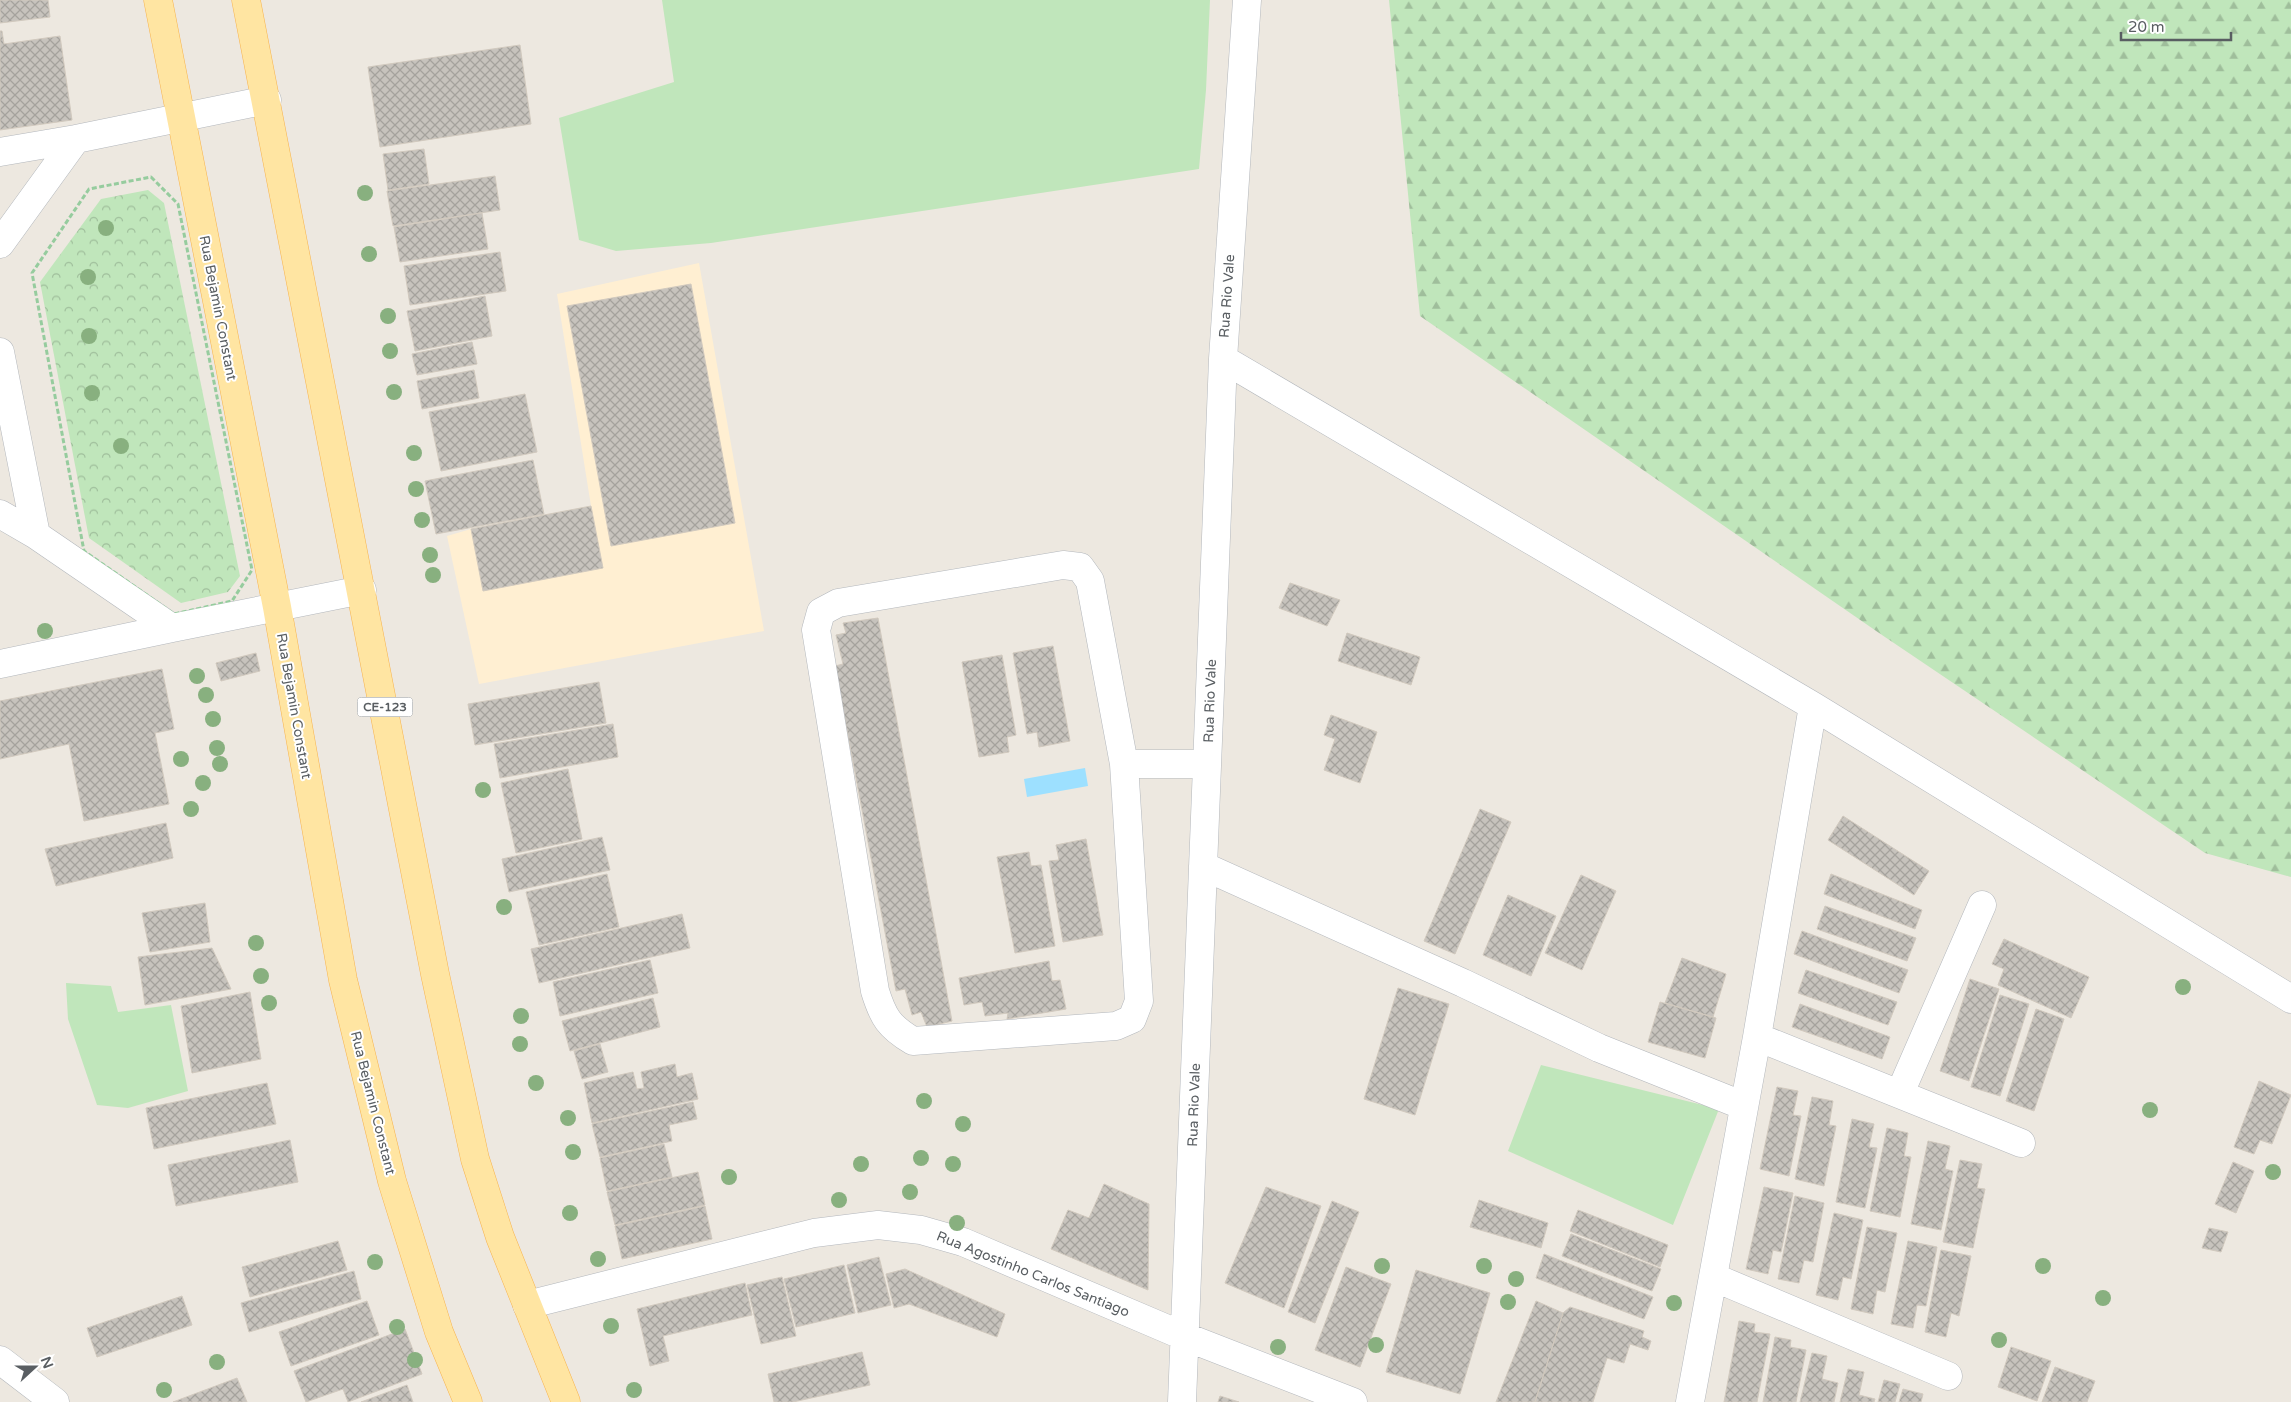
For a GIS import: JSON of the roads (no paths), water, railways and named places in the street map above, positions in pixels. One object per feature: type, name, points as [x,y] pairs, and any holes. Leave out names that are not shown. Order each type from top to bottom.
[{"type":"main road","name":"Rua Bejamin Constant","points":[[158,0],[277,607],[312,813],[345,990],[392,1182],[439,1332],[468,1402]]},
{"type":"main road","name":"CE-123","points":[[246,0],[267,100],[435,974],[473,1150],[500,1237],[566,1402]]},
{"type":"street","name":"Rua Rio Vale","points":[[1182,1402],[1223,359],[1247,0]]},
{"type":"street","points":[[0,152],[76,139],[267,100]]},
{"type":"street","points":[[0,244],[76,139]]},
{"type":"street","points":[[0,352],[36,535]]},
{"type":"street","points":[[1223,359],[1813,706],[2291,999]]},
{"type":"street","points":[[0,514],[36,535],[172,628]]},
{"type":"street","points":[[1064,565],[1080,567],[1090,581],[1124,764],[1139,1001],[1132,1018],[1116,1026],[913,1041],[894,1030],[882,1012],[875,990],[816,630],[821,612],[838,603],[1064,565]]},
{"type":"street","points":[[0,664],[362,590]]},
{"type":"street","points":[[1690,1402],[1757,1037],[1813,706]]},
{"type":"street","points":[[1124,764],[1207,764]]},
{"type":"street","points":[[1203,866],[1463,983],[1599,1048],[1744,1106]]},
{"type":"street","points":[[1900,1093],[1982,905]]},
{"type":"street","points":[[1757,1037],[2021,1143]]},
{"type":"street","name":"Rua Agostinho Carlos Santiago","points":[[527,1305],[814,1233],[878,1225],[921,1230],[963,1242],[1186,1337],[1353,1402]]},
{"type":"street","points":[[1713,1277],[1948,1376]]},
{"type":"street","points":[[0,1360],[55,1402]]},
{"type":"water","points":[[1085,768],[1088,786],[1027,797],[1024,779]]}]
